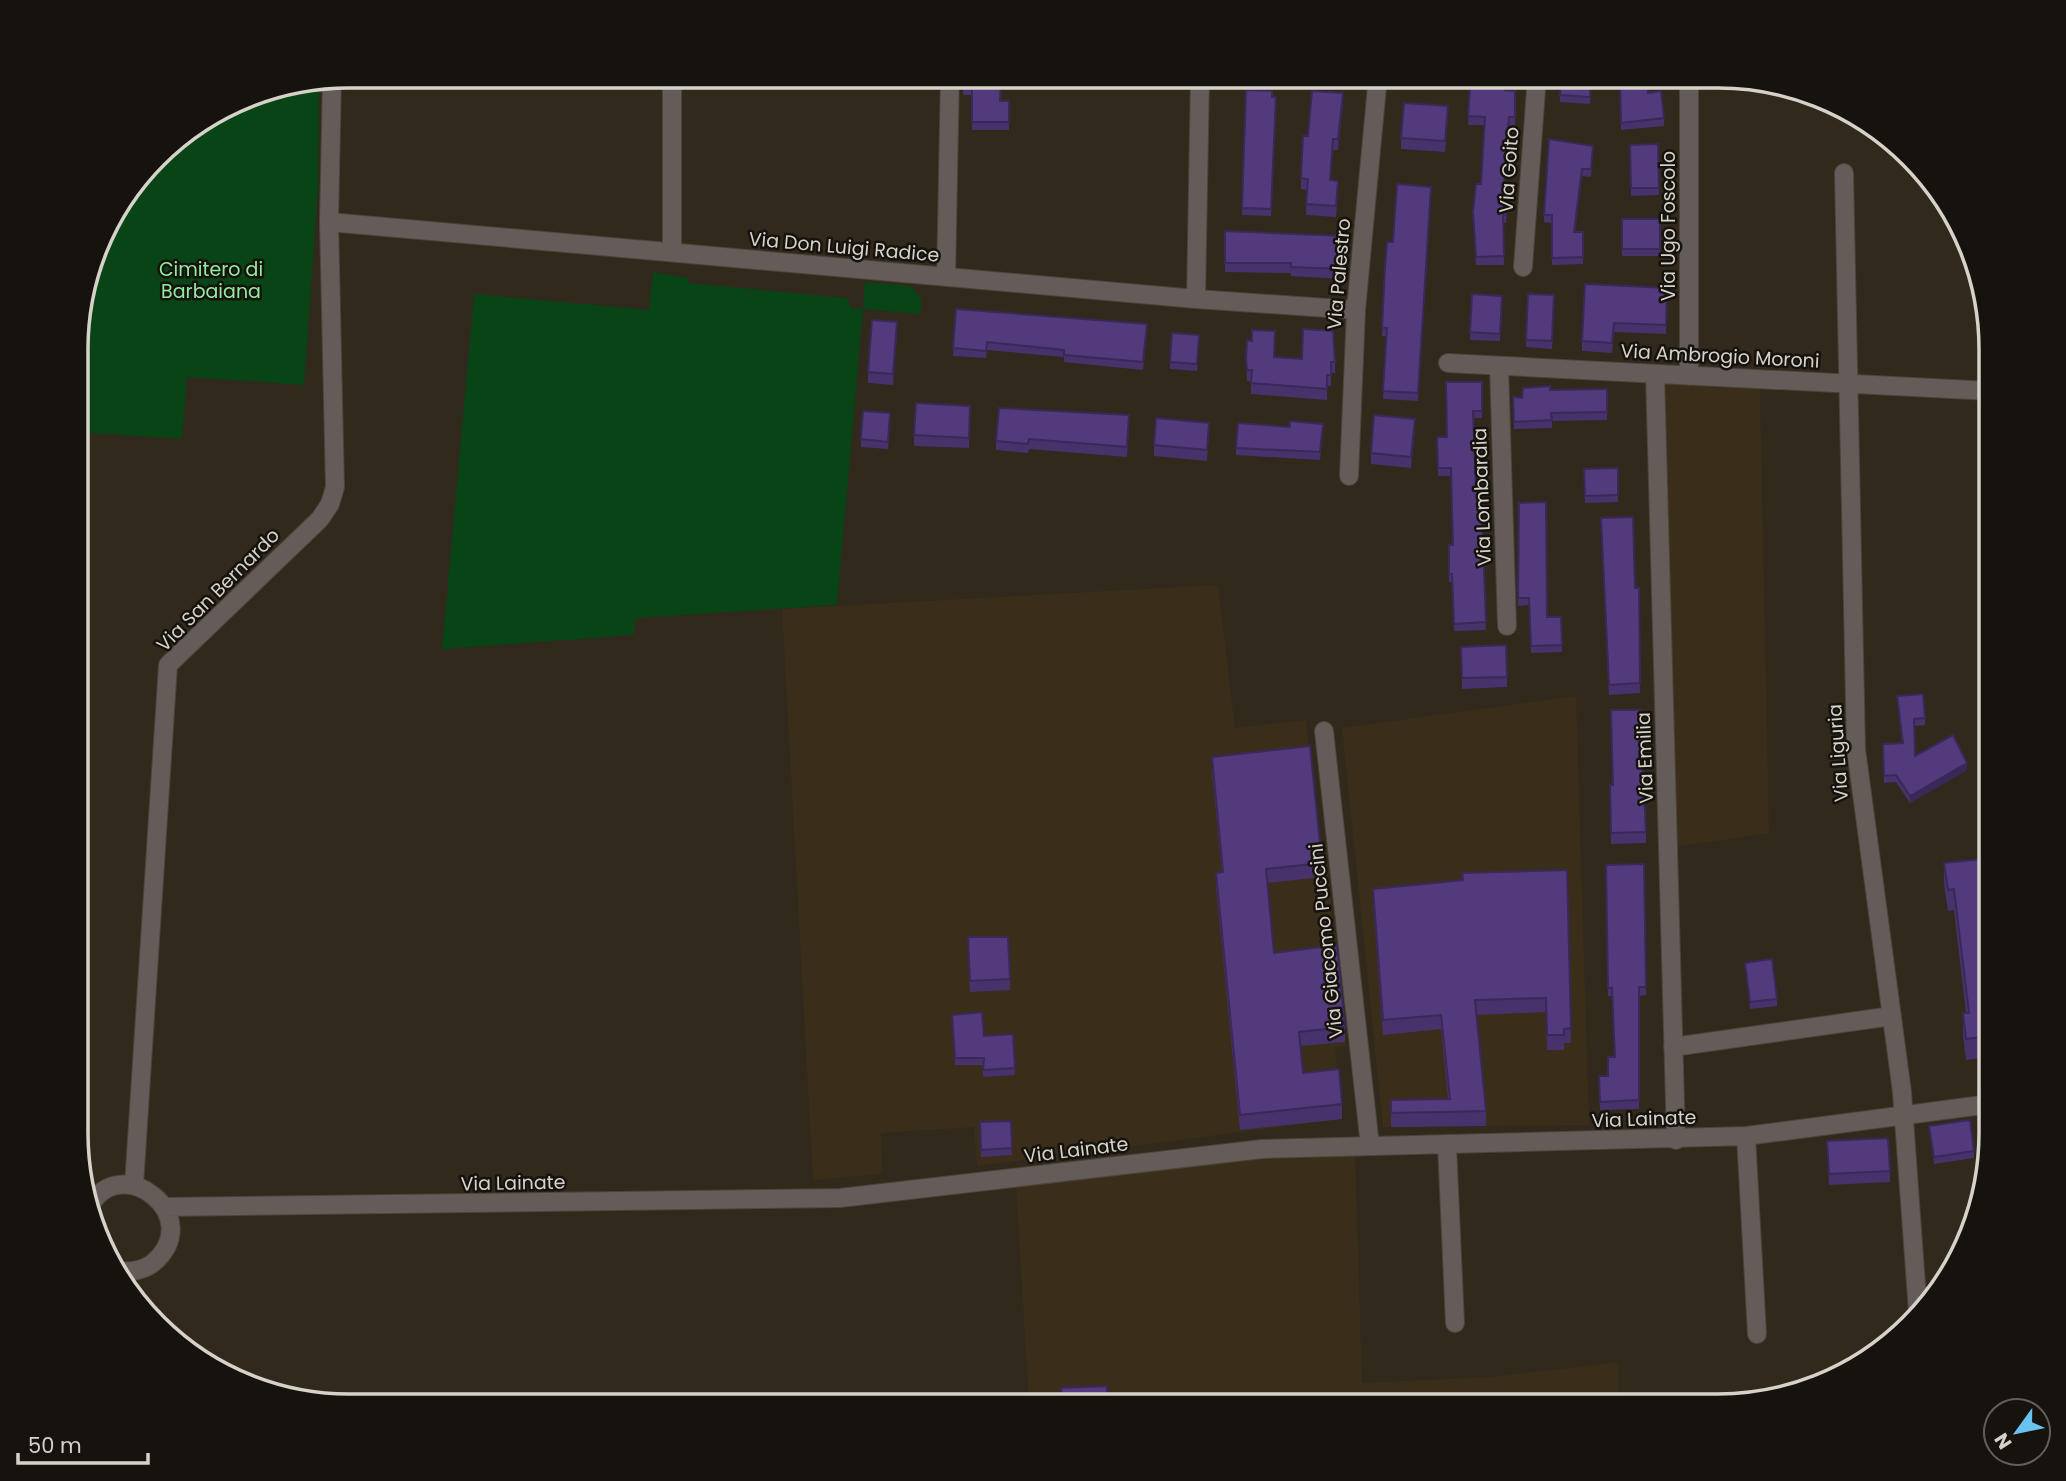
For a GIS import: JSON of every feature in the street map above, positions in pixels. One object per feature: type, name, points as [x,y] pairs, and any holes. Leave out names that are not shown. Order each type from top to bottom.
[{"type":"street","name":"Via San Bernardo","points":[[134,1185],[168,665],[320,519],[330,505],[335,487],[329,222],[332,88]]},
{"type":"street","points":[[672,88],[672,252]]},
{"type":"street","points":[[946,277],[950,88]]},
{"type":"street","points":[[1196,299],[1200,88]]},
{"type":"street","name":"Via Palestro","points":[[1349,476],[1356,310],[1377,88]]},
{"type":"street","name":"Via Goito","points":[[1523,267],[1536,88]]},
{"type":"street","name":"Via Ugo Foscolo","points":[[1689,88],[1689,376]]},
{"type":"street","name":"Via Liguria","points":[[1844,173],[1856,749],[1904,1116],[1917,1301]]},
{"type":"street","name":"Via Don Luigi Radice","points":[[329,222],[1196,299],[1356,310]]},
{"type":"street","name":"Via Ambrogio Moroni","points":[[1448,363],[1979,390]]},
{"type":"street","name":"Via Lombardia","points":[[1499,366],[1507,626]]},
{"type":"street","name":"Via Emilia","points":[[1655,374],[1676,1140]]},
{"type":"street","name":"Via Giacomo Puccini","points":[[1324,731],[1370,1146]]},
{"type":"street","points":[[1673,1046],[1892,1016]]},
{"type":"street","name":"Via Lainate","points":[[165,1207],[840,1198],[1262,1149],[1676,1140],[1746,1136],[1979,1106]]},
{"type":"street","points":[[1746,1136],[1757,1334]]},
{"type":"street","points":[[1447,1145],[1455,1323]]},
{"type":"street","points":[[96,1200],[106,1190],[134,1185],[154,1194],[165,1207],[170,1224],[165,1248],[133,1279]]},
{"type":"shaded area","points":[[1656,376],[1759,382],[1760,391],[1769,833],[1669,848]]},
{"type":"shaded area","points":[[1218,585],[1235,728],[1306,720],[1322,876],[1328,876],[1346,1046],[1335,1047],[1342,1119],[977,1166],[974,1127],[881,1133],[882,1174],[813,1180],[782,609]]},
{"type":"shaded area","points":[[1576,696],[1589,1125],[1383,1127],[1342,728]]},
{"type":"shaded area","points":[[1355,1151],[1362,1383],[1492,1377],[1618,1362],[1619,1394],[1028,1394],[1016,1186],[1262,1154]]},
{"type":"green space","name":"Cimitero di Barbaiana","points":[[319,90],[318,188],[304,385],[187,377],[182,439],[88,433],[88,332],[96,281],[107,249],[122,218],[141,190],[176,152],[190,141],[218,122],[249,107],[281,96]]},
{"type":"green space","points":[[653,272],[688,278],[689,283],[847,298],[851,308],[863,309],[837,605],[636,618],[634,635],[442,649],[474,294],[649,310]]},
{"type":"green space","points":[[865,282],[910,286],[921,297],[921,314],[863,309]]},
{"type":"building","points":[[972,88],[1001,88],[1000,101],[1009,101],[1009,122],[972,122]]},
{"type":"building","points":[[1470,88],[1505,88],[1515,91],[1515,117],[1509,117],[1504,186],[1508,186],[1506,215],[1503,214],[1504,256],[1476,257],[1473,212],[1476,184],[1481,184],[1485,117],[1468,116]]},
{"type":"building","points":[[1560,88],[1590,88],[1590,97],[1560,95]]},
{"type":"building","points":[[1620,88],[1648,88],[1648,93],[1661,91],[1664,118],[1621,123]]},
{"type":"building","points":[[1246,90],[1272,91],[1272,97],[1276,97],[1271,209],[1242,208]]},
{"type":"building","points":[[1312,91],[1343,93],[1338,139],[1333,139],[1330,180],[1338,181],[1336,206],[1306,204],[1308,179],[1301,178],[1303,136],[1308,136]]},
{"type":"building","points":[[1404,103],[1448,106],[1445,141],[1401,138]]},
{"type":"building","points":[[1549,139],[1593,146],[1591,169],[1582,169],[1574,232],[1583,232],[1583,257],[1552,258],[1552,215],[1544,215]]},
{"type":"building","points":[[1658,144],[1659,188],[1631,188],[1630,145]]},
{"type":"building","points":[[1397,184],[1431,187],[1418,393],[1383,391],[1387,328],[1382,328],[1385,267],[1387,242],[1393,242]]},
{"type":"building","points":[[1622,219],[1660,219],[1660,249],[1622,249]]},
{"type":"building","points":[[1225,231],[1343,236],[1342,269],[1291,267],[1291,263],[1225,263]]},
{"type":"building","points":[[1585,284],[1667,288],[1666,325],[1614,323],[1612,343],[1582,341]]},
{"type":"building","points":[[1472,294],[1502,296],[1500,334],[1470,332]]},
{"type":"building","points":[[1528,294],[1554,295],[1552,341],[1526,340]]},
{"type":"building","points":[[956,309],[1147,324],[1143,362],[1064,355],[1064,350],[987,342],[986,351],[953,348]]},
{"type":"building","points":[[872,320],[897,322],[893,374],[868,372]]},
{"type":"building","points":[[1303,329],[1333,331],[1335,362],[1331,362],[1331,375],[1327,375],[1327,389],[1251,383],[1252,370],[1247,370],[1246,358],[1247,340],[1252,341],[1252,330],[1275,331],[1274,357],[1302,359]]},
{"type":"building","points":[[1172,333],[1199,335],[1197,364],[1170,362]]},
{"type":"building","points":[[1446,382],[1482,382],[1482,411],[1473,411],[1476,489],[1481,489],[1486,622],[1454,624],[1452,574],[1449,574],[1449,545],[1453,545],[1451,468],[1438,468],[1437,437],[1447,437]]},
{"type":"building","points":[[1550,386],[1550,390],[1607,389],[1607,412],[1551,413],[1552,420],[1514,422],[1513,397],[1522,398],[1523,388]]},
{"type":"building","points":[[916,403],[970,406],[969,438],[914,435]]},
{"type":"building","points":[[999,408],[1129,415],[1127,447],[1029,439],[1028,444],[996,441]]},
{"type":"building","points":[[863,411],[890,413],[888,442],[861,439]]},
{"type":"building","points":[[1374,415],[1415,419],[1411,457],[1371,453]]},
{"type":"building","points":[[1156,418],[1209,423],[1207,450],[1154,445]]},
{"type":"building","points":[[1290,421],[1323,424],[1320,452],[1236,448],[1238,423],[1290,427]]},
{"type":"building","points":[[1618,468],[1618,495],[1585,496],[1584,469]]},
{"type":"building","points":[[1546,502],[1547,617],[1561,617],[1562,645],[1531,646],[1529,598],[1518,598],[1519,503]]},
{"type":"building","points":[[1633,517],[1635,588],[1639,588],[1640,683],[1609,685],[1601,518]]},
{"type":"building","points":[[1506,645],[1507,677],[1462,678],[1461,647]]},
{"type":"building","points":[[1923,694],[1925,718],[1914,719],[1915,756],[1953,735],[1967,763],[1910,796],[1896,775],[1884,776],[1883,744],[1903,743],[1897,696]]},
{"type":"building","points":[[1611,710],[1640,710],[1646,832],[1611,833]]},
{"type":"building","points":[[1310,746],[1322,863],[1266,869],[1274,953],[1337,945],[1345,1027],[1299,1032],[1303,1073],[1339,1069],[1342,1104],[1240,1115],[1216,873],[1223,872],[1212,757]]},
{"type":"building","points":[[1979,859],[1979,1037],[1966,1039],[1963,1013],[1969,1013],[1954,889],[1948,890],[1944,863]]},
{"type":"building","points":[[1644,864],[1646,987],[1639,987],[1639,1100],[1600,1102],[1599,1076],[1608,1076],[1608,1057],[1615,1057],[1612,988],[1608,988],[1606,865]]},
{"type":"building","points":[[1567,870],[1571,1028],[1564,1029],[1564,1035],[1547,1035],[1546,998],[1475,1000],[1486,1111],[1391,1113],[1391,1100],[1450,1099],[1441,1015],[1383,1020],[1373,889],[1463,880],[1462,873]]},
{"type":"building","points":[[968,937],[1008,937],[1010,979],[970,981]]},
{"type":"building","points":[[1772,959],[1777,999],[1750,1002],[1745,963]]},
{"type":"building","points":[[982,1012],[984,1036],[1013,1034],[1015,1068],[983,1070],[984,1058],[955,1058],[952,1015]]},
{"type":"building","points":[[1970,1120],[1974,1151],[1934,1157],[1929,1126]]},
{"type":"building","points":[[1011,1121],[1012,1148],[981,1150],[980,1122]]},
{"type":"building","points":[[1888,1138],[1890,1171],[1829,1174],[1827,1141]]},
{"type":"building","points":[[1107,1386],[1107,1394],[1061,1394],[1061,1388]]}]
